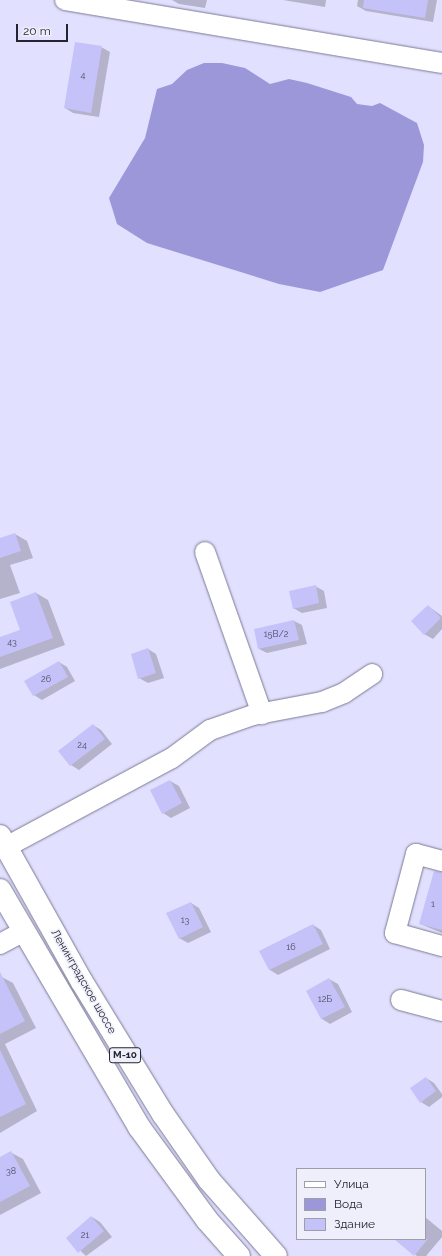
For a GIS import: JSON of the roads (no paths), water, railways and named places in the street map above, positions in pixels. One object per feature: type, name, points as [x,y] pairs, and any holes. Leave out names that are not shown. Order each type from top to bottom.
[{"type":"highway","name":"Ленинградское шоссе","points":[[3,842],[132,1067],[209,1180],[276,1256]]},
{"type":"highway","name":"М-10","points":[[0,890],[23,932],[139,1127],[203,1214],[240,1256]]},
{"type":"street","points":[[65,0],[146,7],[442,63]]},
{"type":"street","points":[[205,552],[262,714]]},
{"type":"street","points":[[3,842],[172,758],[210,730],[229,722],[322,702],[344,693],[372,674]]},
{"type":"street","points":[[442,861],[416,854],[395,934],[442,946]]},
{"type":"street","points":[[0,944],[23,932]]},
{"type":"street","points":[[401,1000],[442,1011]]},
{"type":"water","points":[[204,63],[222,63],[245,68],[270,84],[289,79],[307,83],[351,97],[357,104],[372,106],[380,103],[417,123],[424,145],[423,162],[383,270],[320,292],[279,284],[147,243],[117,224],[109,198],[145,138],[157,89],[172,84],[187,70]]}]
